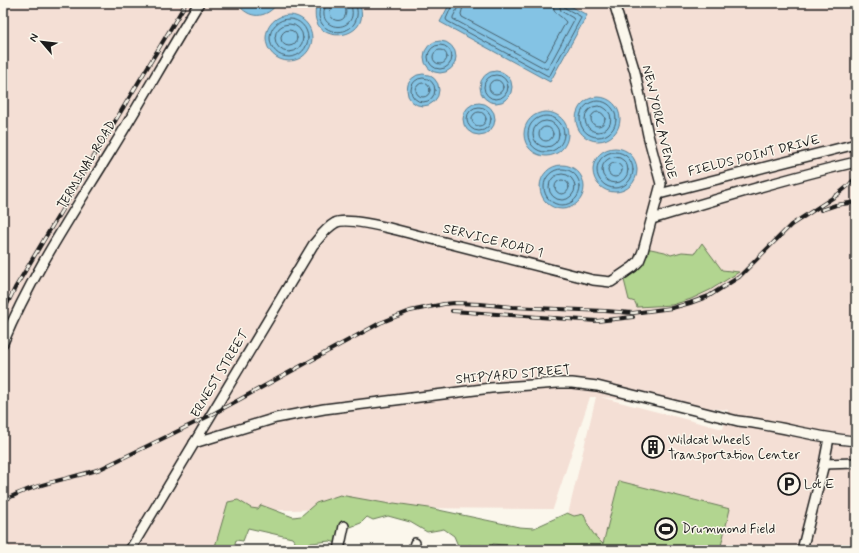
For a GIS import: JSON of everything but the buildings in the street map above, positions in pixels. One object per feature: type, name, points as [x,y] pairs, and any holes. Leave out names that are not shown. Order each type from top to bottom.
[{"type":"street","name":"TERMINAL ROAD","points":[[3,344],[24,297],[51,248],[200,3]]},
{"type":"street","name":"NEW YORK AVENUE","points":[[614,3],[635,72],[648,135],[661,184],[644,251],[636,264]]},
{"type":"street","name":"FIELDS POINT DRIVE","points":[[659,194],[856,144]]},
{"type":"street","points":[[652,219],[804,174],[856,162]]},
{"type":"street","name":"SERVICE ROAD 1","points":[[342,221],[371,224],[397,230],[593,280],[611,282],[636,264]]},
{"type":"street","name":"ERNEST STREET","points":[[130,550],[313,245],[330,226],[334,223],[342,221]]},
{"type":"street","name":"SHIPYARD STREET","points":[[194,443],[276,418],[324,409],[490,388],[572,383],[597,386],[732,420],[761,423],[829,438],[856,441]]},
{"type":"street","points":[[802,550],[824,464],[829,438]]},
{"type":"street","points":[[824,464],[856,463]]},
{"type":"street","points":[[339,550],[344,526]]},
{"type":"shaded area","points":[[3,3],[856,3],[856,550],[568,550],[560,548],[596,397],[590,397],[553,509],[398,508],[240,511],[229,550],[3,550]],"holes":[[[600,397],[728,410],[723,429]]]},
{"type":"green space","points":[[702,243],[722,270],[739,272],[710,290],[691,299],[672,305],[637,307],[635,302],[629,300],[624,280],[636,270],[646,248],[665,252],[671,255],[682,252],[695,253]]},
{"type":"green space","points":[[619,481],[730,509],[720,550],[525,550],[521,547],[493,544],[487,550],[482,550],[470,545],[459,548],[454,536],[444,529],[427,532],[410,522],[388,516],[373,520],[367,517],[361,523],[348,528],[343,545],[330,541],[311,543],[305,550],[294,550],[295,542],[292,538],[248,528],[243,541],[236,540],[233,550],[214,550],[228,502],[238,500],[251,508],[258,509],[261,505],[293,517],[301,516],[316,503],[340,495],[390,504],[394,503],[429,508],[519,527],[534,528],[567,513],[574,516],[584,514],[591,530],[603,544]]},
{"type":"water","points":[[237,3],[278,3],[263,15],[252,15],[242,9]]},
{"type":"water","points":[[317,3],[359,3],[362,16],[358,26],[349,32],[339,35],[329,33],[320,28],[315,18]]},
{"type":"water","points":[[450,3],[565,3],[587,15],[550,82],[440,22]]},
{"type":"water","points":[[284,15],[294,15],[302,19],[308,25],[312,33],[312,43],[308,51],[302,57],[294,61],[284,61],[276,57],[270,51],[266,43],[266,33],[270,25],[276,19]]},
{"type":"water","points":[[440,41],[449,44],[453,48],[456,57],[453,66],[449,70],[440,73],[431,70],[427,66],[424,57],[427,48],[431,44]]},
{"type":"water","points":[[496,71],[505,74],[509,78],[512,87],[509,96],[505,100],[496,103],[487,100],[483,96],[480,87],[483,78],[487,74]]},
{"type":"water","points":[[423,74],[432,77],[436,81],[439,90],[436,99],[432,103],[423,106],[414,103],[410,99],[407,90],[410,81],[414,77]]},
{"type":"water","points":[[598,97],[610,101],[616,107],[620,119],[616,131],[610,137],[598,141],[586,137],[580,131],[576,119],[580,107],[586,101]]},
{"type":"water","points":[[479,103],[488,106],[492,110],[495,119],[492,128],[488,132],[479,135],[470,132],[466,128],[463,119],[466,110],[470,106]]},
{"type":"water","points":[[546,112],[558,116],[564,122],[568,134],[564,146],[558,152],[546,156],[534,152],[528,146],[524,134],[528,122],[534,116]]},
{"type":"water","points":[[615,148],[627,152],[633,158],[637,170],[633,182],[627,188],[615,192],[603,188],[597,182],[593,170],[597,158],[603,152]]},
{"type":"water","points":[[562,165],[574,169],[580,175],[584,187],[580,199],[574,205],[562,209],[550,205],[544,199],[540,187],[544,175],[550,169]]},
{"type":"railway","points":[[3,313],[15,288],[186,3]]},
{"type":"railway","points":[[3,501],[39,486],[100,469],[211,415],[380,323],[410,311],[455,303],[633,313],[672,308],[709,296],[739,277],[791,225],[837,195],[856,177]]},
{"type":"railway","points":[[821,210],[836,205],[856,202]]},
{"type":"railway","points":[[452,311],[597,321],[633,317]]},
{"type":"place","name":"Wildcat Wheels Transportation Center","points":[[653,447]]},
{"type":"place","name":"Lot E","points":[[789,484]]},
{"type":"place","name":"Drummond Field","points":[[666,529]]}]
